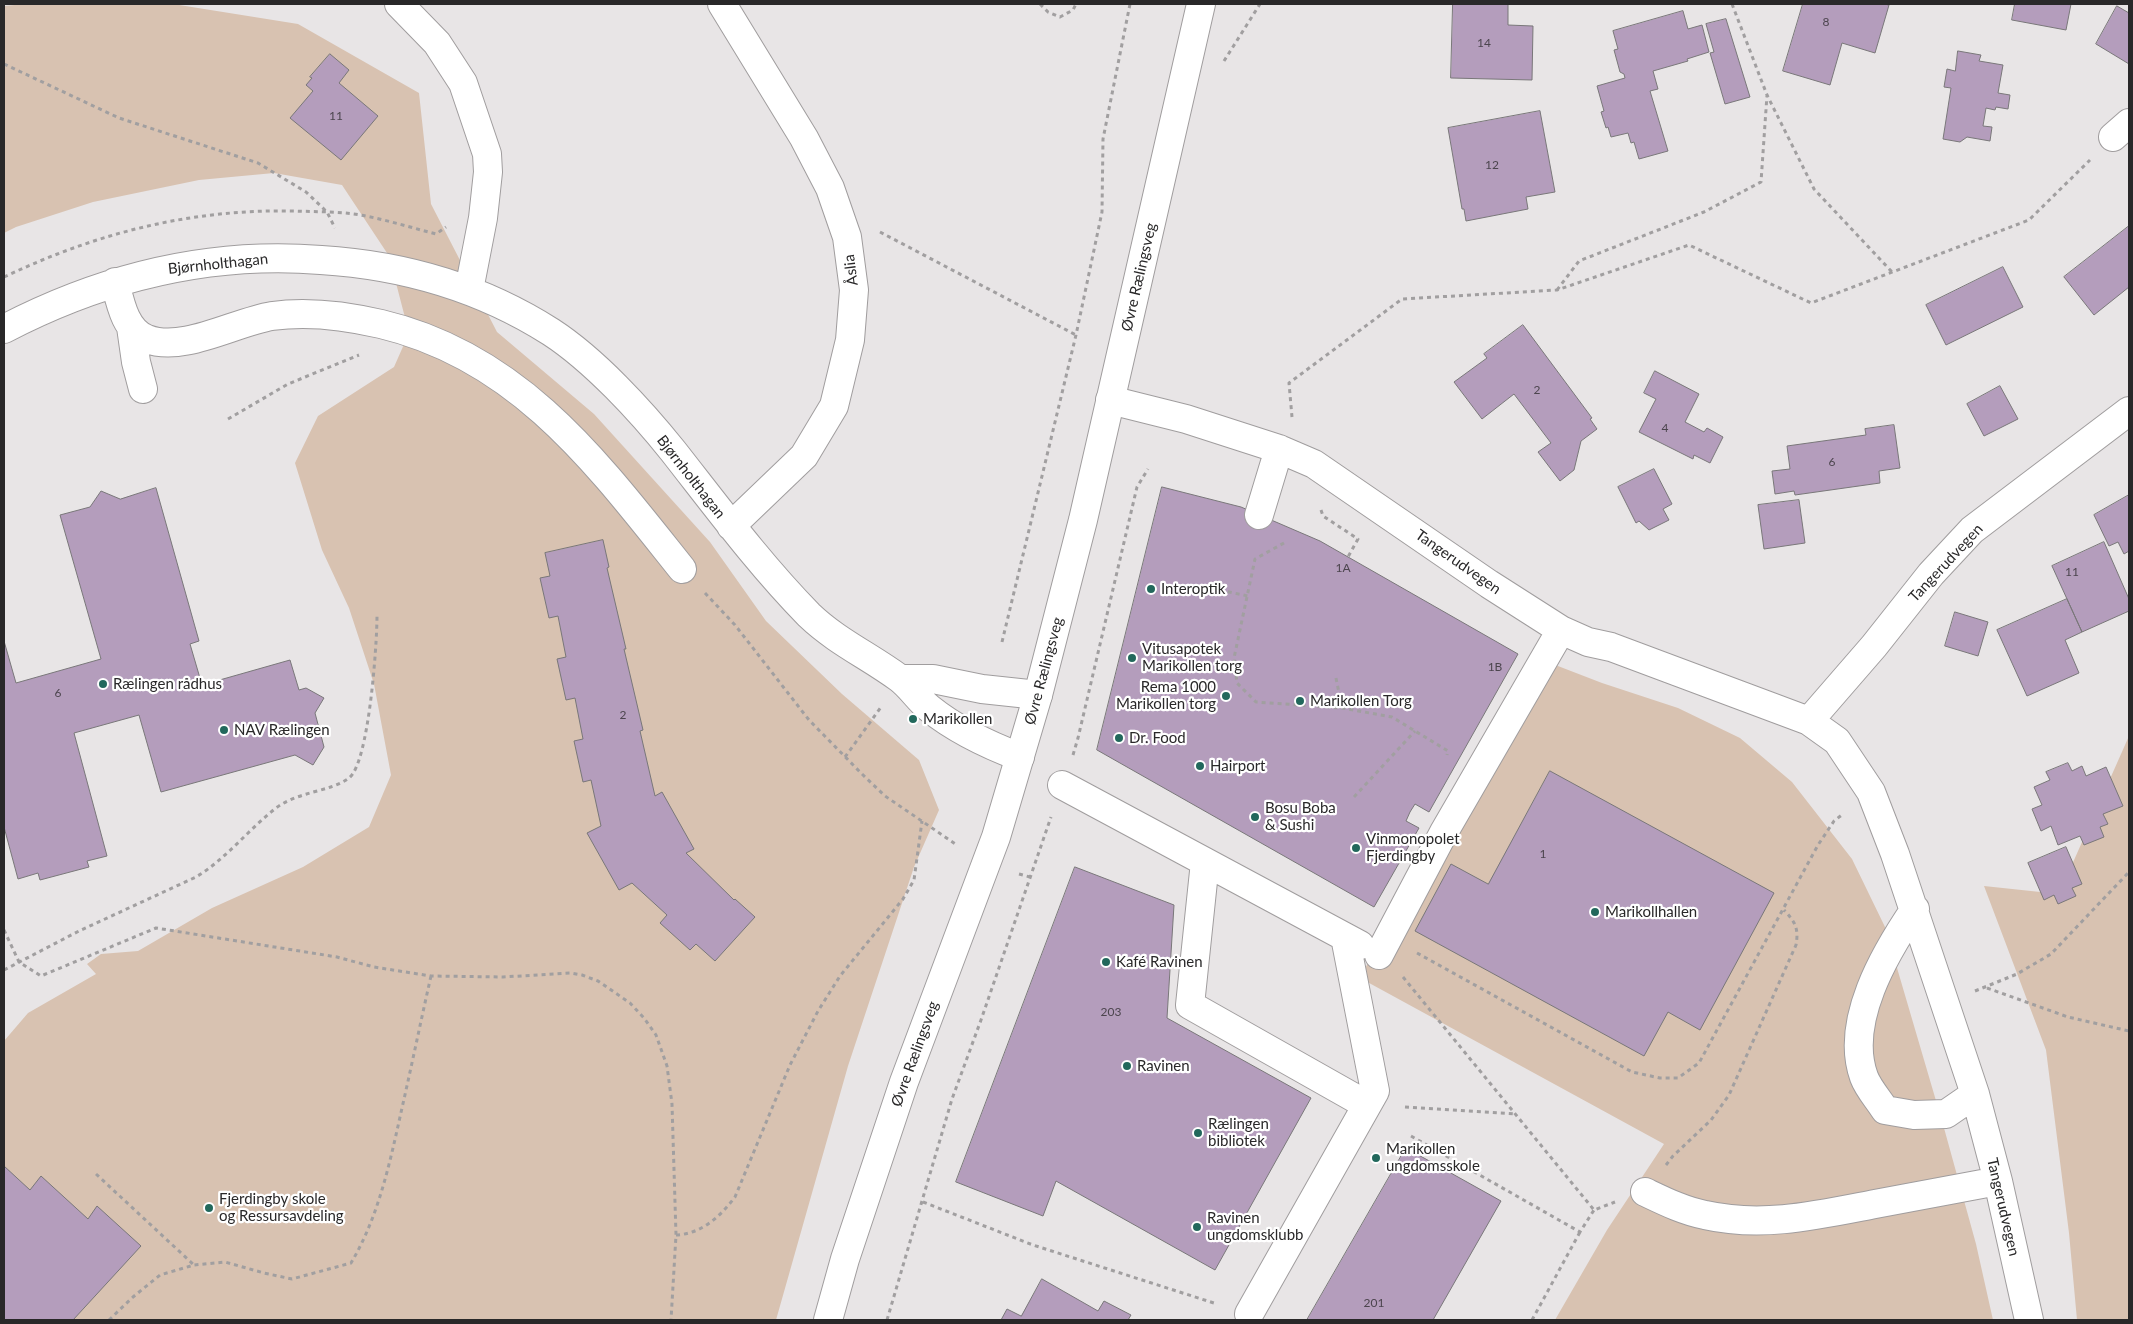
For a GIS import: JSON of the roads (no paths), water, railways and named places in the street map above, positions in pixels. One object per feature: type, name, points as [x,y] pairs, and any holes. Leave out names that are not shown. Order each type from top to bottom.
[{"type":"street","points":[[400,4],[437,43],[463,83],[487,154],[488,172],[483,218],[469,290]]},
{"type":"street","name":"Åslia","points":[[722,4],[804,138],[830,188],[847,237],[854,290],[850,340],[834,406],[804,456],[731,526]]},
{"type":"street","name":"Øvre Rælingsveg","points":[[828,1320],[845,1259],[902,1091],[993,845],[1038,696],[1083,520],[1201,4]]},
{"type":"street","name":"Bjørnholthagan","points":[[4,329],[51,306],[115,282],[172,268],[248,258],[346,261],[420,275],[469,290],[505,306],[553,333],[591,364],[633,406],[671,449],[731,526],[811,616],[831,634],[902,679],[927,707],[953,724],[993,747],[1020,757]]},
{"type":"street","points":[[115,282],[122,309],[131,327],[142,389]]},
{"type":"street","points":[[131,327],[146,339],[164,343],[185,341],[272,316],[304,315],[380,324],[419,335],[489,370],[543,409],[622,494],[682,569]]},
{"type":"street","name":"Tangerudvegen","points":[[1110,400],[1286,437],[1314,464],[1489,584],[1561,630],[1588,642],[1611,647],[1809,721],[1837,741],[1871,792],[1915,909],[1945,999],[1975,1094],[1998,1180],[2029,1320]]},
{"type":"street","name":"Tangerudvegen","points":[[1809,721],[1874,646],[1931,574],[1972,530],[2129,411]]},
{"type":"street","points":[[1259,515],[1286,437]]},
{"type":"street","points":[[1062,785],[1346,937],[1389,943],[1444,832],[1561,630]]},
{"type":"street","points":[[902,679],[933,680],[982,689],[1038,696]]},
{"type":"street","points":[[1205,862],[1190,1005],[1367,1105]]},
{"type":"street","points":[[1915,909],[1885,956],[1865,1006],[1858,1043],[1864,1078],[1885,1110],[1914,1116],[1946,1114],[1975,1094]]},
{"type":"street","points":[[1249,1314],[1375,1091],[1346,937]]},
{"type":"street","points":[[1645,1192],[1669,1203],[1704,1215],[1769,1222],[1808,1217],[1998,1180]]},
{"type":"place","name":"Interoptik","points":[[1151,589]]},
{"type":"place","name":"Vitusapotek Marikollen torg","points":[[1132,658]]},
{"type":"place","name":"Rælingen rådhus","points":[[103,684]]},
{"type":"place","name":"Rema 1000 Marikollen torg","points":[[1226,696]]},
{"type":"place","name":"Marikollen Torg","points":[[1300,701]]},
{"type":"place","name":"Marikollen","points":[[913,719]]},
{"type":"place","name":"NAV Rælingen","points":[[224,730]]},
{"type":"place","name":"Dr. Food","points":[[1119,738]]},
{"type":"place","name":"Hairport","points":[[1200,766]]},
{"type":"place","name":"Bosu Boba & Sushi","points":[[1255,817]]},
{"type":"place","name":"Vinmonopolet Fjerdingby","points":[[1356,848]]},
{"type":"place","name":"Marikollhallen","points":[[1595,912]]},
{"type":"place","name":"Kafé Ravinen","points":[[1106,962]]},
{"type":"place","name":"Ravinen","points":[[1127,1066]]},
{"type":"place","name":"Rælingen bibliotek","points":[[1198,1133]]},
{"type":"place","name":"Marikollen ungdomsskole","points":[[1376,1158]]},
{"type":"place","name":"Fjerdingby skole og Ressursavdeling","points":[[209,1208]]},
{"type":"place","name":"Ravinen ungdomsklubb","points":[[1197,1227]]}]
